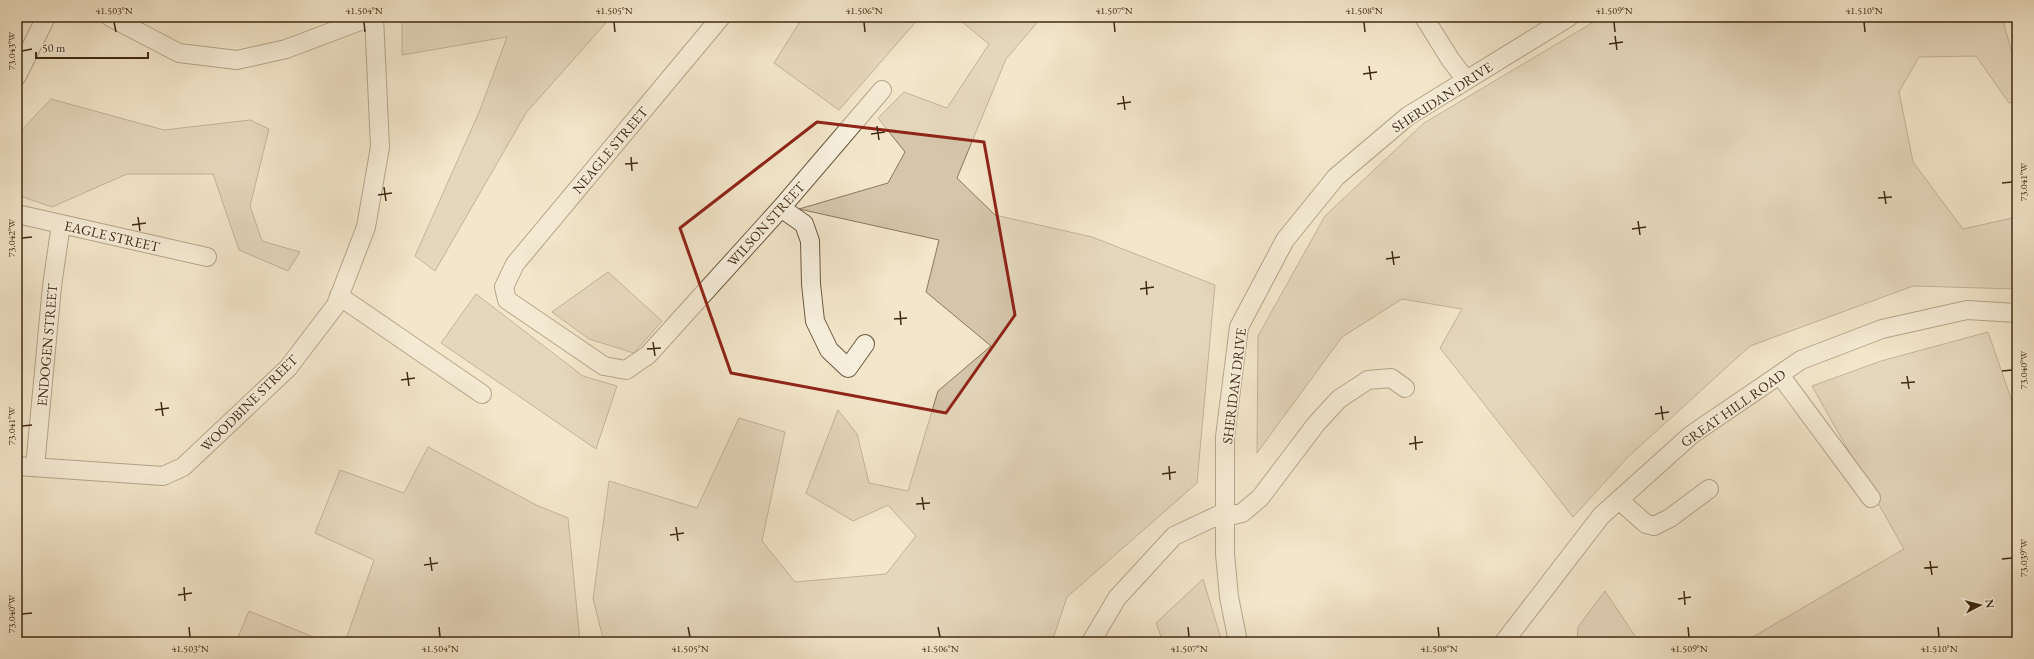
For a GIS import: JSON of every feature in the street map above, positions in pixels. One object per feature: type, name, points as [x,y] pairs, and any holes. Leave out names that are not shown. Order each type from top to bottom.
[{"type":"street","points":[[17,76],[46,17]]},
{"type":"street","points":[[110,17],[179,53],[238,60],[286,49],[372,17]]},
{"type":"street","name":"WOODBINE STREET","points":[[36,467],[163,476],[183,467],[288,368],[336,304],[366,228],[380,147],[372,17]]},
{"type":"street","name":"NEAGLE STREET","points":[[504,286],[515,264],[721,17]]},
{"type":"street","points":[[1424,17],[1450,59],[1466,80]]},
{"type":"street","name":"SHERIDAN DRIVE","points":[[1238,642],[1229,598],[1225,515],[1225,437],[1239,327],[1286,240],[1336,177],[1408,116],[1568,17]]},
{"type":"street","name":"WILSON STREET","points":[[504,286],[507,300],[604,366],[626,370],[648,355],[781,208],[882,90]]},
{"type":"street","points":[[781,208],[804,224],[810,241],[811,284],[815,321],[829,350],[848,368],[865,344]]},
{"type":"street","name":"EAGLE STREET","points":[[17,214],[207,257]]},
{"type":"street","name":"ENDOGEN STREET","points":[[36,467],[52,286],[61,224]]},
{"type":"street","points":[[339,296],[482,394]]},
{"type":"street","name":"GREAT HILL ROAD","points":[[1504,642],[1601,516],[1690,435],[1801,360],[1882,329],[1967,310],[2017,312]]},
{"type":"street","points":[[1780,375],[1871,498]]},
{"type":"street","points":[[1090,642],[1117,598],[1174,536],[1225,515],[1242,513],[1260,498],[1316,424],[1339,399],[1368,380],[1391,378],[1405,388]]},
{"type":"street","points":[[17,466],[36,467]]},
{"type":"street","points":[[1619,500],[1646,524],[1654,526],[1670,518],[1709,489]]},
{"type":"highlighted area","points":[[817,122],[984,142],[1015,315],[946,413],[731,373],[680,228]]},
{"type":"shaded area","points":[[402,17],[611,17],[526,113],[435,271],[415,256],[480,110],[507,37],[402,55]]},
{"type":"shaded area","points":[[803,17],[920,17],[839,110],[774,63]]},
{"type":"shaded area","points":[[956,17],[1042,17],[1006,59],[957,178],[995,215],[1092,237],[1215,285],[1197,483],[1067,597],[1052,642],[604,642],[593,599],[609,481],[697,508],[739,418],[785,432],[762,541],[795,582],[886,574],[916,536],[888,505],[853,521],[806,493],[838,410],[857,434],[869,483],[908,491],[938,391],[991,346],[926,292],[939,240],[799,209],[888,183],[905,152],[878,118],[904,92],[947,108],[989,44]]},
{"type":"shaded area","points":[[1602,17],[2002,17],[2017,71],[2017,102],[2009,103],[1976,56],[1919,57],[1899,92],[1913,162],[1963,229],[2017,217],[2017,289],[1913,286],[1750,346],[1628,457],[1573,517],[1440,348],[1462,309],[1402,299],[1342,337],[1257,453],[1258,336],[1325,216],[1424,123]]},
{"type":"shaded area","points":[[51,99],[164,130],[250,120],[269,129],[250,206],[262,241],[300,252],[288,271],[239,250],[213,174],[127,174],[52,207],[17,195],[17,135]]},
{"type":"shaded area","points":[[608,272],[662,321],[634,353],[589,339],[552,312]]},
{"type":"shaded area","points":[[476,294],[583,376],[617,386],[596,449],[441,343]]},
{"type":"shaded area","points":[[1988,332],[2017,416],[2017,642],[1744,642],[1904,549],[1812,386],[1881,361]]},
{"type":"shaded area","points":[[428,447],[536,505],[568,518],[580,642],[345,642],[374,560],[315,533],[340,470],[404,493]]},
{"type":"shaded area","points":[[1203,579],[1222,642],[1163,642],[1156,623]]},
{"type":"shaded area","points":[[1605,591],[1639,642],[1577,642],[1578,627]]},
{"type":"shaded area","points":[[249,611],[326,642],[236,642]]}]
